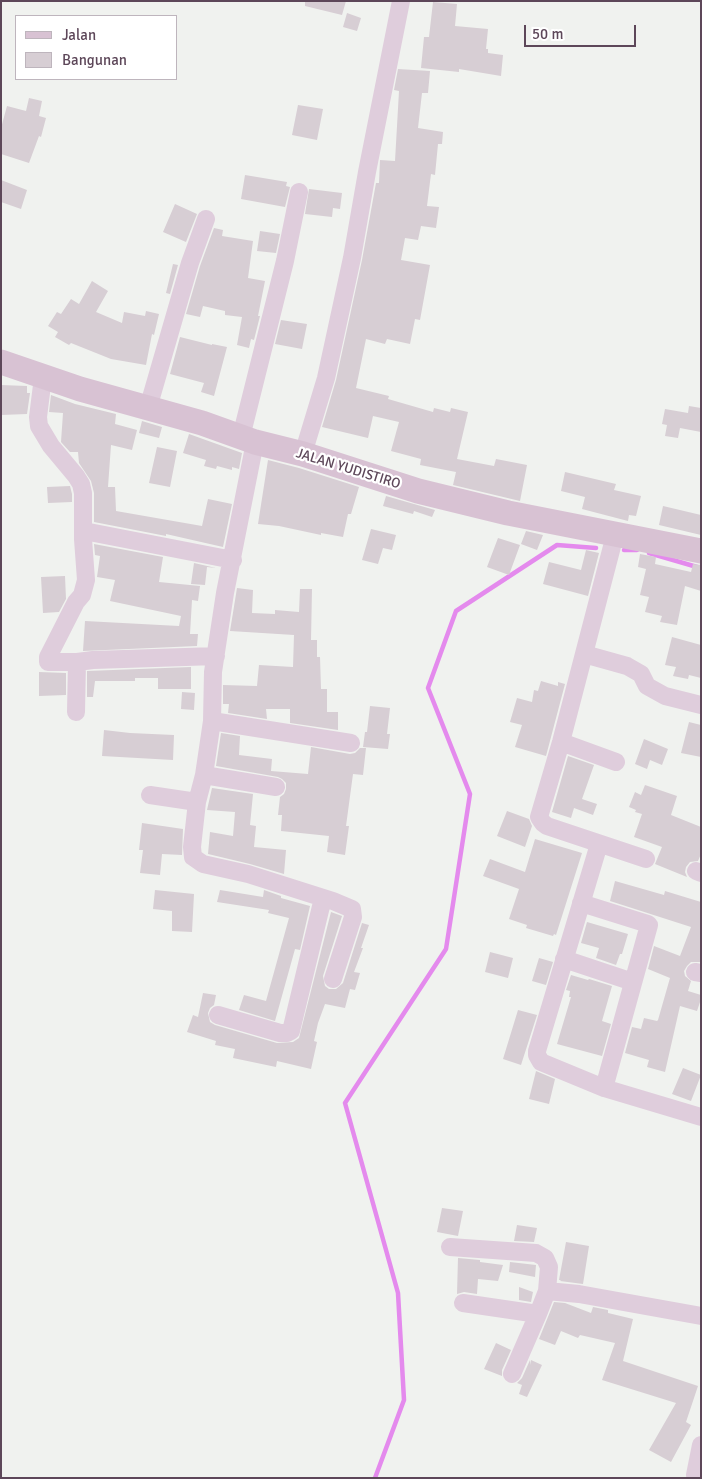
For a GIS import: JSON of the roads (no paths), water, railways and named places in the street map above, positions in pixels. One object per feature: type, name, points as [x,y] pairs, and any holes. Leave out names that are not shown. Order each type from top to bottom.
[{"type":"street","points":[[303,454],[326,378],[352,258],[401,1]]},
{"type":"street","points":[[299,192],[248,440],[232,560],[212,672],[212,721],[204,775],[197,802],[192,847],[193,857],[203,864],[248,874],[352,909],[353,912],[334,980]]},
{"type":"street","points":[[148,408],[190,263],[206,219]]},
{"type":"street","name":"JALAN YUDISTIRO","points":[[1,362],[43,377],[202,423],[248,440],[303,454],[427,493],[508,513],[701,551]]},
{"type":"street","points":[[43,377],[38,417],[39,426],[51,446],[69,466],[81,484],[83,492],[86,580],[82,595],[76,602],[48,657],[48,662],[216,656]]},
{"type":"street","points":[[84,531],[232,560]]},
{"type":"street","points":[[615,535],[539,819],[547,826],[646,859]]},
{"type":"street","points":[[584,654],[627,666],[641,674],[647,686],[665,696],[701,705]]},
{"type":"street","points":[[76,712],[77,662]]},
{"type":"street","points":[[212,721],[351,743]]},
{"type":"street","points":[[561,742],[616,762]]},
{"type":"street","points":[[204,775],[276,787]]},
{"type":"street","points":[[150,795],[197,802]]},
{"type":"street","points":[[598,844],[537,1055],[541,1062],[604,1088],[701,1117]]},
{"type":"street","points":[[218,1015],[280,1033],[291,1031],[323,898]]},
{"type":"street","points":[[581,903],[648,924],[649,927],[604,1088]]},
{"type":"street","points":[[564,959],[633,982]]},
{"type":"street","points":[[450,1247],[536,1253],[544,1258],[548,1267],[546,1291],[512,1374]]},
{"type":"street","points":[[546,1291],[580,1294],[701,1316]]},
{"type":"street","points":[[463,1303],[538,1314]]},
{"type":"street","points":[[695,1475],[701,1446]]},
{"type":"waterway","points":[[375,1478],[404,1400],[398,1293],[345,1103],[446,949],[470,794],[428,688],[456,611],[557,545],[596,548]]},
{"type":"waterway","points":[[624,550],[637,550]]},
{"type":"waterway","points":[[649,553],[697,567]]}]
